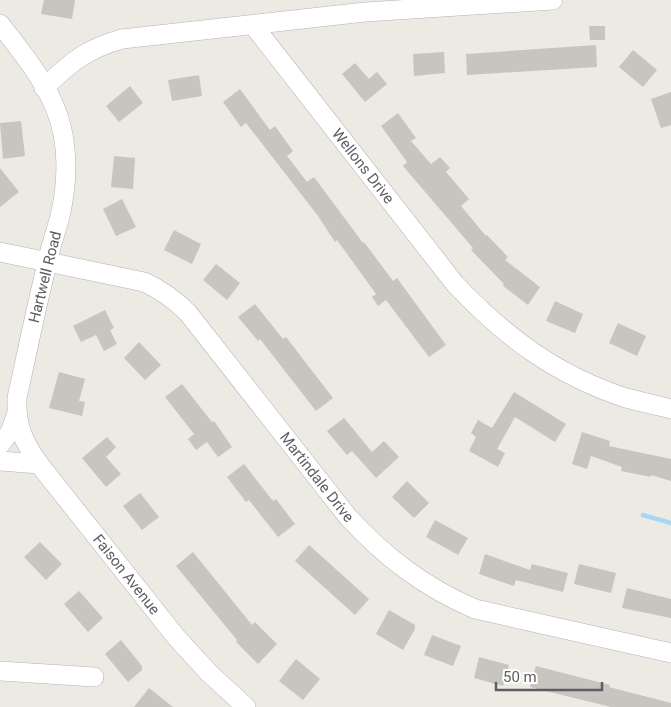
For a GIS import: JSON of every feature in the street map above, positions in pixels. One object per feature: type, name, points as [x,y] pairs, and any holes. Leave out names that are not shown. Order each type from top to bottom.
[{"type":"street","points":[[44,88],[70,63],[86,52],[103,44],[122,39],[365,12],[475,2],[553,0]]},
{"type":"street","name":"Hartwell Road","points":[[0,24],[27,60],[56,110],[65,148],[64,196],[47,261],[17,398],[20,429],[25,444],[39,464]]},
{"type":"street","name":"Wellons Drive","points":[[253,25],[455,284],[480,310],[527,349],[571,376],[597,388],[671,409]]},
{"type":"street","name":"Martindale Drive","points":[[0,252],[144,282],[175,300],[188,313],[348,517],[370,541],[397,564],[452,599],[475,609],[671,653]]},
{"type":"street","points":[[0,445],[10,432],[17,413]]},
{"type":"street","points":[[0,461],[39,464]]},
{"type":"street","name":"Faison Avenue","points":[[39,464],[176,637],[208,673],[246,707]]},
{"type":"street","points":[[0,672],[94,677]]},
{"type":"building","points":[[44,0],[75,0],[72,19],[41,14]]},
{"type":"building","points":[[589,26],[605,26],[605,40],[590,40]]},
{"type":"building","points":[[596,45],[597,67],[467,75],[466,54]]},
{"type":"building","points":[[633,50],[657,70],[643,87],[619,67]]},
{"type":"building","points":[[444,52],[445,73],[414,76],[413,54]]},
{"type":"building","points":[[355,63],[369,79],[377,72],[387,84],[365,102],[342,74]]},
{"type":"building","points":[[199,75],[202,96],[172,101],[168,80]]},
{"type":"building","points":[[130,86],[143,103],[119,122],[106,106]]},
{"type":"building","points":[[240,89],[270,130],[275,126],[293,151],[287,156],[307,182],[314,177],[393,281],[397,278],[446,345],[429,357],[386,300],[378,306],[372,297],[376,294],[337,240],[335,242],[318,216],[246,123],[241,127],[223,102]]},
{"type":"building","points":[[671,92],[671,125],[661,128],[651,99]]},
{"type":"building","points":[[398,113],[416,138],[411,141],[431,164],[440,157],[450,168],[446,172],[469,199],[461,206],[486,236],[508,257],[505,260],[540,287],[528,305],[503,286],[504,284],[471,250],[473,248],[403,166],[407,162],[381,126]]},
{"type":"building","points":[[21,121],[25,156],[3,159],[0,123]]},
{"type":"building","points":[[114,156],[135,158],[133,189],[111,187]]},
{"type":"building","points":[[0,168],[19,192],[0,207]]},
{"type":"building","points":[[122,199],[136,227],[116,236],[103,209]]},
{"type":"building","points":[[174,230],[201,244],[192,264],[164,250]]},
{"type":"building","points":[[216,264],[240,283],[227,300],[203,280]]},
{"type":"building","points":[[555,301],[583,314],[575,333],[546,321]]},
{"type":"building","points":[[255,304],[283,339],[286,337],[333,398],[316,411],[260,339],[258,341],[238,317]]},
{"type":"building","points":[[105,310],[114,328],[110,330],[117,344],[104,351],[96,335],[81,342],[73,326]]},
{"type":"building","points":[[618,323],[646,336],[637,356],[609,343]]},
{"type":"building","points":[[139,342],[161,365],[145,380],[124,358]]},
{"type":"building","points":[[59,372],[85,379],[79,401],[85,402],[82,416],[49,408]]},
{"type":"building","points":[[182,384],[212,422],[214,421],[232,447],[218,457],[207,442],[196,450],[188,439],[194,434],[165,397]]},
{"type":"building","points":[[514,392],[566,424],[555,442],[515,417],[497,449],[505,453],[498,467],[469,451],[476,437],[471,433],[478,420],[492,428]]},
{"type":"building","points":[[344,418],[372,452],[384,441],[399,457],[376,478],[352,451],[347,455],[327,431]]},
{"type":"building","points":[[582,432],[610,441],[609,446],[671,459],[671,481],[651,475],[651,477],[621,471],[622,467],[591,456],[587,469],[572,464]]},
{"type":"building","points":[[107,437],[116,447],[106,457],[121,474],[106,487],[82,458]]},
{"type":"building","points":[[244,464],[273,501],[276,499],[295,524],[278,537],[249,500],[246,502],[227,477]]},
{"type":"building","points":[[407,481],[429,503],[414,518],[392,497]]},
{"type":"building","points":[[140,493],[159,517],[142,530],[123,506]]},
{"type":"building","points":[[435,520],[468,538],[458,555],[426,537]]},
{"type":"building","points":[[40,542],[62,564],[46,580],[24,557]]},
{"type":"building","points":[[309,545],[369,599],[355,615],[295,561]]},
{"type":"building","points":[[193,552],[252,625],[255,622],[277,644],[258,664],[236,642],[237,640],[176,566]]},
{"type":"building","points":[[485,554],[530,570],[532,564],[568,573],[563,592],[516,580],[514,586],[479,574]]},
{"type":"building","points":[[579,564],[616,573],[611,593],[574,584]]},
{"type":"building","points":[[627,588],[671,599],[671,618],[622,608]]},
{"type":"building","points":[[79,591],[103,618],[88,632],[64,604]]},
{"type":"building","points":[[389,610],[415,625],[415,629],[403,650],[376,634]]},
{"type":"building","points":[[432,635],[461,646],[453,666],[424,655]]},
{"type":"building","points":[[121,640],[142,666],[142,670],[128,682],[105,654]]},
{"type":"building","points":[[479,657],[509,665],[503,686],[474,678]]},
{"type":"building","points":[[296,659],[320,679],[303,700],[279,681]]},
{"type":"building","points":[[536,666],[671,703],[671,707],[611,707],[530,687]]},
{"type":"building","points":[[149,688],[173,707],[134,707]]},
{"type":"waterway","points":[[643,515],[671,523]]}]
